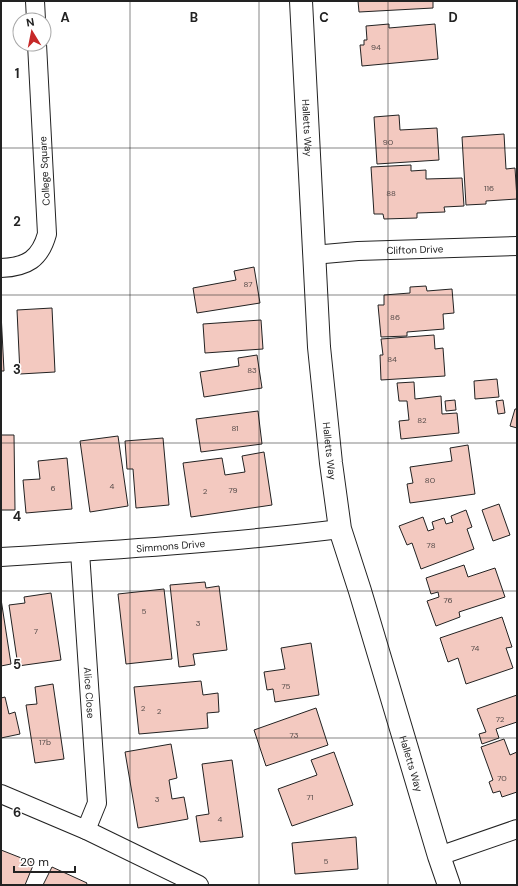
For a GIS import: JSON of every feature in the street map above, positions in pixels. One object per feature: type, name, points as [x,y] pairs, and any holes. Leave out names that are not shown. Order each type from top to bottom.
[{"type":"street","points":[[35,1],[36,12]]},
{"type":"street","name":"Halletts Way","points":[[301,1],[313,255],[321,368],[331,463],[340,529],[449,885]]},
{"type":"street","name":"College Square","points":[[1,268],[13,268],[27,263],[38,255],[44,246],[47,234],[37,52]]},
{"type":"street","name":"Clifton Drive","points":[[313,255],[358,251],[517,246]]},
{"type":"street","name":"Simmons Drive","points":[[1,557],[278,537],[340,529]]},
{"type":"street","name":"Alice Close","points":[[80,552],[97,803],[86,830]]},
{"type":"street","points":[[1,794],[86,830],[199,885]]},
{"type":"street","points":[[439,856],[517,829]]},
{"type":"building","points":[[358,1],[433,1],[433,8],[359,12]]},
{"type":"building","points":[[389,24],[389,28],[435,24],[438,59],[362,66],[360,45],[364,45],[364,40],[367,40],[366,26]]},
{"type":"building","points":[[399,115],[400,130],[437,128],[439,160],[377,164],[374,117]]},
{"type":"building","points":[[504,134],[506,169],[515,168],[517,199],[486,201],[486,204],[466,205],[462,137]]},
{"type":"building","points":[[411,165],[411,171],[426,170],[426,179],[462,178],[464,206],[444,207],[445,212],[417,213],[417,218],[384,219],[383,214],[374,214],[371,167]]},
{"type":"building","points":[[254,267],[260,303],[197,313],[193,288],[236,280],[234,271]]},
{"type":"building","points":[[426,286],[427,291],[452,289],[454,313],[443,314],[444,329],[407,332],[407,336],[381,337],[378,305],[384,305],[384,295],[410,293],[410,287]]},
{"type":"building","points":[[52,308],[55,372],[20,374],[17,310]]},
{"type":"building","points":[[1,313],[4,371],[1,371]]},
{"type":"building","points":[[261,320],[263,349],[205,353],[203,324]]},
{"type":"building","points":[[434,335],[435,349],[443,348],[445,376],[381,380],[380,355],[383,355],[381,339]]},
{"type":"building","points":[[257,355],[262,388],[204,397],[200,372],[239,366],[238,358]]},
{"type":"building","points":[[497,379],[499,397],[475,399],[474,381]]},
{"type":"building","points":[[414,382],[415,399],[441,396],[442,414],[457,413],[459,433],[401,439],[399,421],[409,420],[407,401],[399,401],[397,383]]},
{"type":"building","points":[[455,400],[456,410],[446,411],[445,401]]},
{"type":"building","points":[[503,400],[505,413],[498,414],[496,401]]},
{"type":"building","points":[[515,409],[517,409],[517,428],[510,426]]},
{"type":"building","points":[[258,411],[262,444],[201,452],[196,419]]},
{"type":"building","points":[[1,435],[14,435],[15,510],[1,510]]},
{"type":"building","points":[[118,436],[128,506],[90,512],[80,441]]},
{"type":"building","points":[[163,438],[169,505],[136,508],[133,469],[127,469],[125,441]]},
{"type":"building","points":[[468,445],[475,494],[410,503],[407,484],[413,483],[410,467],[452,461],[450,448]]},
{"type":"building","points":[[264,452],[272,505],[191,517],[183,463],[222,458],[225,475],[245,472],[242,456]]},
{"type":"building","points":[[67,458],[72,509],[26,513],[23,480],[40,479],[38,461]]},
{"type":"building","points":[[499,504],[510,535],[493,541],[482,510]]},
{"type":"building","points":[[466,510],[472,527],[467,529],[474,549],[421,569],[412,543],[407,545],[399,526],[423,517],[428,531],[434,529],[432,522],[444,518],[446,524],[453,522],[451,516]]},
{"type":"building","points":[[464,565],[468,577],[495,568],[505,597],[459,612],[460,617],[436,626],[427,601],[439,597],[438,592],[431,594],[426,578]]},
{"type":"building","points":[[205,582],[206,588],[219,586],[227,650],[193,654],[195,665],[179,667],[170,585]]},
{"type":"building","points":[[164,589],[172,659],[126,664],[118,594]]},
{"type":"building","points":[[51,593],[61,660],[18,666],[9,605],[25,603],[24,597]]},
{"type":"building","points":[[1,599],[11,664],[1,666]]},
{"type":"building","points":[[502,617],[512,647],[506,648],[513,668],[466,684],[458,658],[448,662],[440,638]]},
{"type":"building","points":[[311,643],[319,695],[275,702],[273,689],[267,690],[264,672],[285,669],[281,648]]},
{"type":"building","points":[[201,681],[203,695],[218,693],[219,712],[207,713],[208,728],[139,734],[134,687]]},
{"type":"building","points":[[53,684],[64,759],[35,763],[26,705],[37,704],[35,687]]},
{"type":"building","points":[[517,695],[517,722],[496,729],[499,738],[482,744],[479,734],[486,732],[477,709]]},
{"type":"building","points":[[5,697],[9,714],[15,712],[20,734],[1,738],[1,698]]},
{"type":"building","points":[[316,708],[328,745],[266,766],[254,730]]},
{"type":"building","points":[[504,739],[510,755],[517,752],[517,792],[502,797],[500,791],[493,793],[489,782],[493,780],[481,747]]},
{"type":"building","points":[[171,744],[177,778],[169,780],[172,799],[184,797],[188,819],[138,828],[125,752]]},
{"type":"building","points":[[334,752],[353,805],[292,826],[278,789],[317,775],[311,760]]},
{"type":"building","points":[[232,760],[243,837],[200,842],[196,816],[209,814],[202,764]]},
{"type":"building","points":[[356,837],[358,869],[295,874],[292,843]]},
{"type":"building","points":[[1,850],[34,863],[25,885],[1,885]]},
{"type":"building","points":[[52,867],[87,883],[86,885],[43,885]]}]
